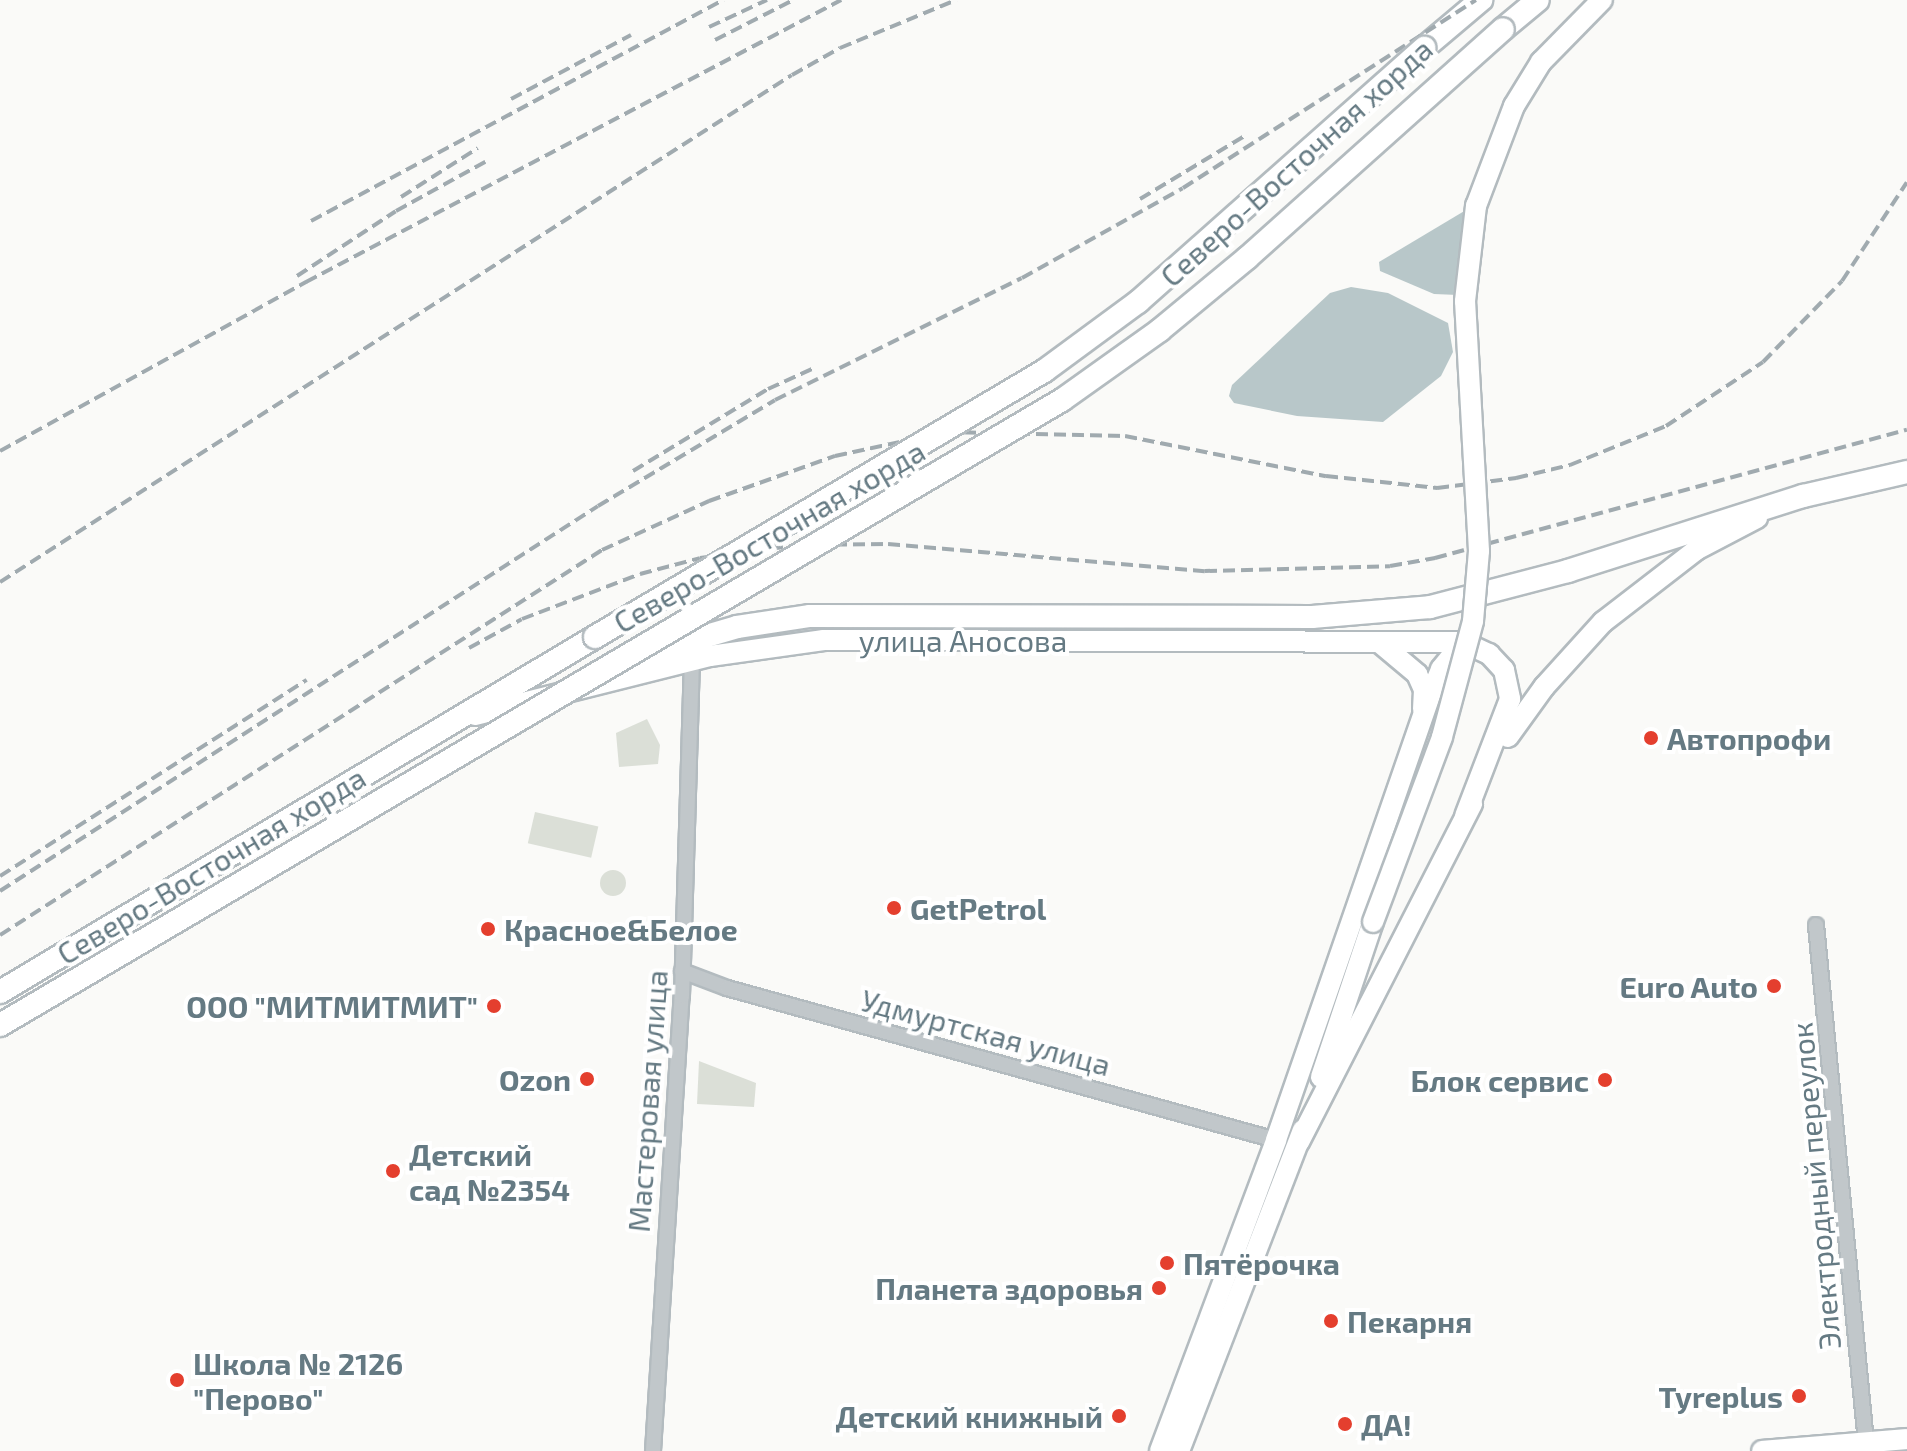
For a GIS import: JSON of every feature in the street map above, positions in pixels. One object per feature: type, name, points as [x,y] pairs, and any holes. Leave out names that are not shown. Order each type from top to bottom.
[{"type":"main road","name":"Северо-Восточная хорда","points":[[0,1026],[1062,400],[1160,330],[1538,0]]},
{"type":"main road","name":"Северо-Восточная хорда","points":[[0,992],[1044,371],[1138,302],[1481,1]]},
{"type":"main road","name":"Северо-Восточная хорда","points":[[611,666],[695,637],[810,616],[1312,617],[1430,607],[1568,571],[1803,496],[1907,472]]},
{"type":"street","name":"Северо-Восточная хорда","points":[[1503,29],[1545,0]]},
{"type":"street","points":[[1179,1451],[1299,1142],[1373,922],[1442,737],[1473,621],[1479,551],[1465,301],[1476,206],[1514,106],[1541,62],[1602,0]]},
{"type":"street","points":[[1299,1142],[1465,816],[1516,725],[1603,622],[1696,550],[1803,496]]},
{"type":"street","name":"улица Аносова","points":[[0,1000],[458,723],[553,694],[692,660],[824,640],[1463,642]]},
{"type":"street","points":[[1379,642],[1402,657],[1421,681],[1425,701],[1420,729]]},
{"type":"street","points":[[1160,1451],[1276,1140],[1441,669],[1463,642],[1489,654],[1504,670],[1510,699],[1465,816]]},
{"type":"street","name":"Мастеровая улица","points":[[653,1451],[682,971],[692,660]]},
{"type":"street","name":"улица Аносова","points":[[0,1026],[553,694]]},
{"type":"street","name":"Электродный переулок","points":[[1816,925],[1866,1442]]},
{"type":"street","name":"Удмуртская улица","points":[[682,971],[727,988],[1276,1140]]},
{"type":"street","points":[[1762,1451],[1907,1439]]},
{"type":"shaded area","points":[[1466,210],[1483,220],[1484,228],[1458,295],[1434,294],[1380,271],[1379,262]]},
{"type":"shaded area","points":[[1351,287],[1388,293],[1448,323],[1453,352],[1441,376],[1383,422],[1297,416],[1234,403],[1229,396],[1232,385],[1330,293]]},
{"type":"shaded area","points":[[647,719],[660,745],[658,764],[619,767],[616,733]]},
{"type":"shaded area","points":[[535,812],[598,827],[591,858],[528,843]]},
{"type":"shaded area","points":[[613,870],[622,874],[626,883],[622,892],[613,896],[604,892],[600,883],[604,874]]},
{"type":"shaded area","points":[[699,1061],[756,1083],[754,1107],[697,1104]]},
{"type":"railway","points":[[311,221],[723,0]]},
{"type":"railway","points":[[709,27],[767,0]]},
{"type":"railway","points":[[715,40],[793,0]]},
{"type":"railway","points":[[0,451],[306,282],[841,0]]},
{"type":"railway","points":[[0,582],[792,75],[840,48],[956,0]]},
{"type":"railway","points":[[0,891],[598,506],[775,400],[1022,278],[1183,188],[1476,0]]},
{"type":"railway","points":[[511,99],[631,35]]},
{"type":"railway","points":[[1140,199],[1246,135]]},
{"type":"railway","points":[[401,197],[478,148]]},
{"type":"railway","points":[[297,276],[396,211],[485,162]]},
{"type":"railway","points":[[0,935],[602,550],[709,501],[835,456],[946,432],[1125,436],[1326,476],[1437,488],[1516,478],[1570,465],[1666,426],[1763,362],[1842,281],[1907,182]]},
{"type":"railway","points":[[633,471],[768,389],[814,368]]},
{"type":"railway","points":[[469,648],[522,619],[640,574],[700,558],[799,545],[888,544],[1205,571],[1390,566],[1435,558],[1907,430]]},
{"type":"railway","points":[[0,876],[307,680]]},
{"type":"place","name":"Автопрофи","points":[[1651,738]]},
{"type":"place","name":"GetPetrol","points":[[894,908]]},
{"type":"place","name":"Красное&Белое","points":[[488,929]]},
{"type":"place","name":"Euro Auto","points":[[1774,986]]},
{"type":"place","name":"ООО \"МИТМИТМИТ\"","points":[[494,1006]]},
{"type":"place","name":"Ozon","points":[[587,1079]]},
{"type":"place","name":"Блок сервис","points":[[1605,1080]]},
{"type":"place","name":"Детский сад №2354","points":[[393,1171]]},
{"type":"place","name":"Пятёрочка","points":[[1167,1263]]},
{"type":"place","name":"Планета здоровья","points":[[1159,1288]]},
{"type":"place","name":"Пекарня","points":[[1331,1321]]},
{"type":"place","name":"Школа № 2126 \"Перово\"","points":[[177,1380]]},
{"type":"place","name":"Tyreplus","points":[[1799,1396]]},
{"type":"place","name":"Детский книжный","points":[[1119,1416]]},
{"type":"place","name":"ДА!","points":[[1345,1424]]}]
